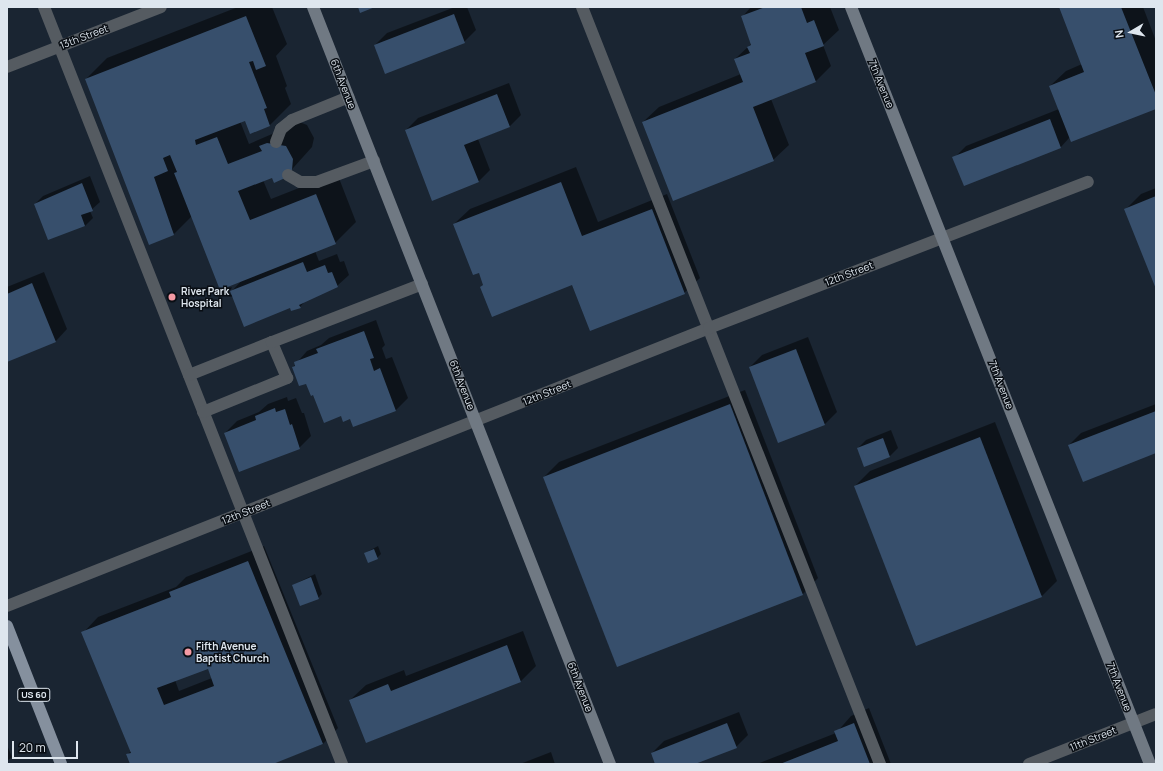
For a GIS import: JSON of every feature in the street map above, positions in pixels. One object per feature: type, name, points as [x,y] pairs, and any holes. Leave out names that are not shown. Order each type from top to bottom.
[{"type":"main road","name":"US 60","points":[[7,626],[61,764]]},
{"type":"street","points":[[44,7],[342,764]]},
{"type":"street","name":"13th Street","points":[[7,67],[161,7]]},
{"type":"street","name":"6th Avenue","points":[[313,7],[610,764]]},
{"type":"street","points":[[582,7],[880,764]]},
{"type":"street","name":"7th Avenue","points":[[851,7],[1150,764]]},
{"type":"street","points":[[276,142],[281,129],[292,120],[348,97]]},
{"type":"street","points":[[288,175],[300,182],[317,182],[374,161]]},
{"type":"street","name":"12th Street","points":[[7,606],[243,514],[709,328],[1088,182]]},
{"type":"street","points":[[189,375],[422,284]]},
{"type":"street","points":[[203,412],[287,378],[272,342]]},
{"type":"street","name":"11th Street","points":[[1029,764],[1156,714]]},
{"type":"building","points":[[358,7],[375,7],[360,13]]},
{"type":"building","points":[[765,7],[801,7],[807,23],[814,20],[824,46],[805,53],[816,82],[753,107],[774,161],[673,201],[642,122],[743,82],[734,59],[750,53],[747,47],[751,45],[741,16]]},
{"type":"building","points":[[1059,7],[1121,7],[1156,95],[1156,109],[1071,142],[1049,86],[1084,72]]},
{"type":"building","points":[[454,14],[465,43],[385,74],[374,45]]},
{"type":"building","points":[[246,16],[266,66],[256,70],[253,61],[249,62],[267,108],[264,109],[270,126],[250,134],[245,121],[195,140],[196,145],[217,137],[228,164],[262,151],[259,146],[267,143],[286,146],[293,159],[292,170],[285,178],[274,183],[272,178],[238,191],[250,220],[316,194],[336,244],[220,290],[174,173],[177,172],[170,155],[163,158],[168,171],[154,177],[174,235],[149,245],[85,79]]},
{"type":"building","points":[[497,94],[510,127],[464,145],[479,182],[432,201],[405,130]]},
{"type":"building","points":[[1050,119],[1061,148],[964,186],[952,157]]},
{"type":"building","points":[[561,182],[582,236],[652,209],[685,294],[590,331],[572,285],[492,317],[480,287],[483,285],[479,273],[473,275],[453,224]]},
{"type":"building","points":[[82,183],[93,211],[81,215],[85,226],[48,240],[34,204]]},
{"type":"building","points":[[1156,196],[1156,289],[1124,209]]},
{"type":"building","points":[[303,262],[307,272],[325,265],[328,273],[332,272],[338,287],[299,305],[301,308],[291,311],[290,308],[244,327],[230,291]]},
{"type":"building","points":[[32,283],[56,342],[7,362],[7,294]]},
{"type":"building","points":[[364,331],[374,358],[370,359],[374,371],[380,368],[396,411],[353,427],[350,419],[343,422],[341,416],[324,423],[313,395],[311,396],[306,384],[299,386],[292,367],[295,366],[294,362],[318,353],[316,349]]},
{"type":"building","points":[[796,349],[825,425],[778,443],[749,367]]},
{"type":"building","points":[[730,404],[803,595],[617,667],[543,477]]},
{"type":"building","points":[[275,408],[276,412],[285,409],[290,425],[292,424],[300,449],[239,472],[224,433],[256,420],[255,416]]},
{"type":"building","points":[[1156,411],[1156,453],[1083,482],[1068,445]]},
{"type":"building","points":[[980,437],[1042,597],[916,646],[854,486]]},
{"type":"building","points":[[883,438],[890,457],[864,467],[857,448]]},
{"type":"building","points":[[374,549],[378,559],[368,563],[364,553]]},
{"type":"building","name":"Fifth Avenue Baptist Church","points":[[248,561],[323,744],[273,764],[130,764],[126,754],[131,753],[81,632],[171,597],[169,592]],"holes":[[[208,669],[214,686],[164,705],[157,688]]]},
{"type":"building","points":[[311,577],[319,599],[300,606],[292,585]]},
{"type":"building","points":[[507,645],[521,682],[366,743],[349,700],[388,684],[391,691]]},
{"type":"building","points":[[727,723],[737,748],[695,764],[655,764],[651,753]]},
{"type":"building","points":[[854,723],[870,764],[780,764],[838,741],[834,731]]},
{"type":"place","name":"River Park Hospital","points":[[172,297]]},
{"type":"place","name":"Fifth Avenue Baptist Church","points":[[188,652]]}]
